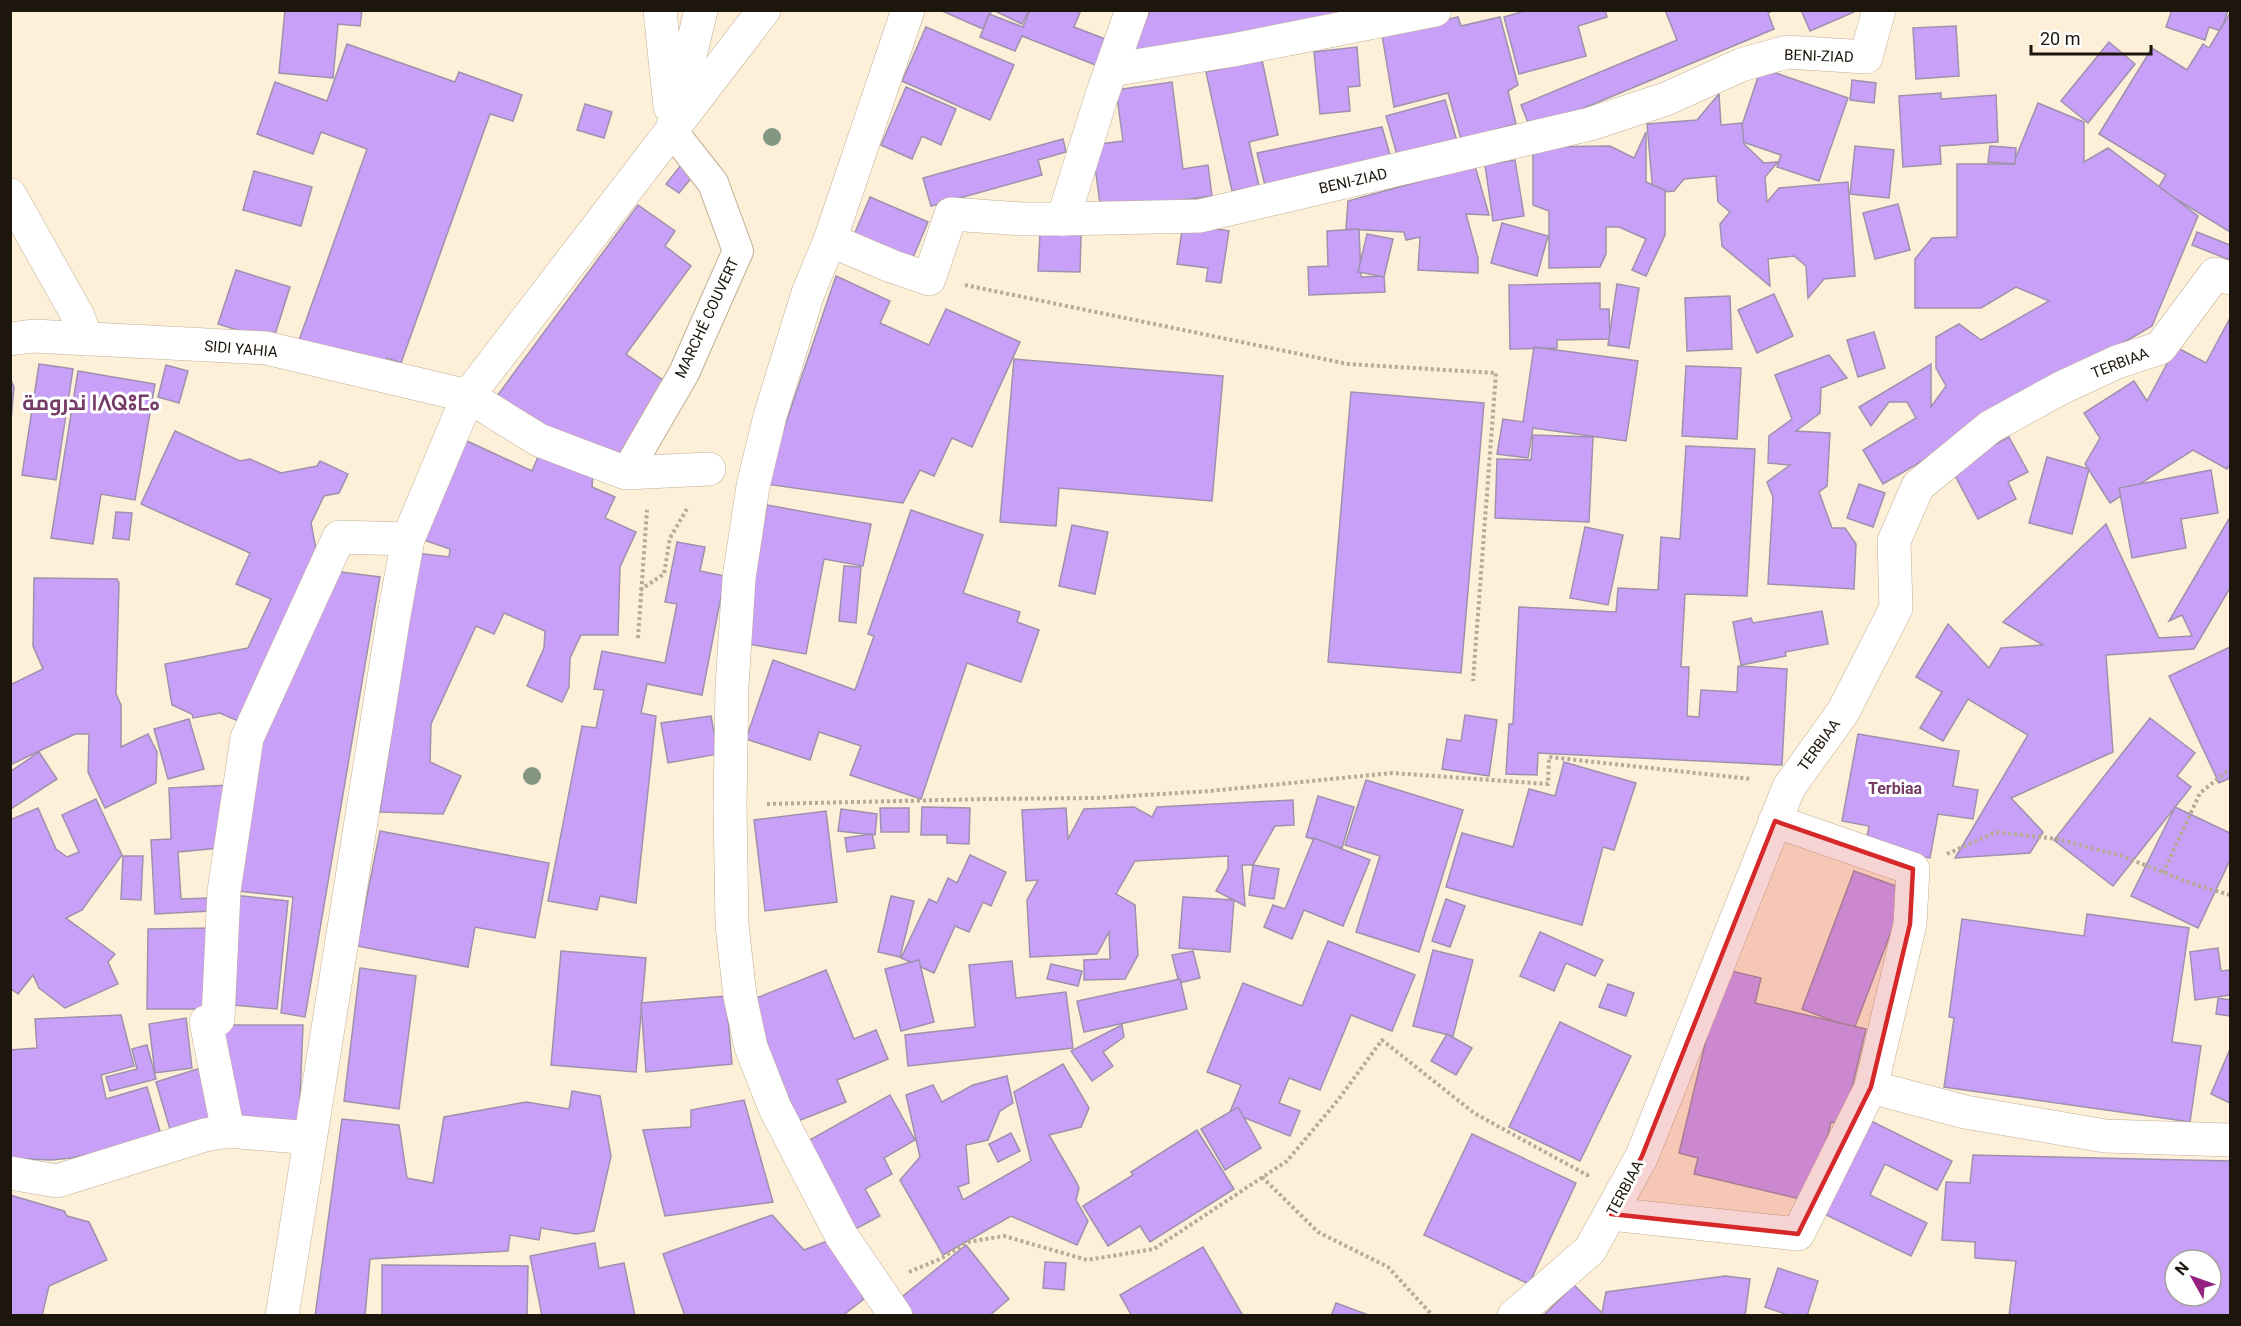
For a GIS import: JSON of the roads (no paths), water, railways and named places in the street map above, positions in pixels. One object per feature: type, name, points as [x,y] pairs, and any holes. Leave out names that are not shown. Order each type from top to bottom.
[{"type":"street","points":[[660,10],[672,131]]},
{"type":"street","points":[[672,131],[701,10]]},
{"type":"street","points":[[282,1316],[392,626],[408,539],[468,396],[764,10]]},
{"type":"street","points":[[896,1316],[841,1235],[775,1108],[751,1047],[740,996],[732,925],[730,805],[732,686],[739,578],[753,486],[770,416],[808,293],[830,240],[908,10]]},
{"type":"street","points":[[1063,219],[1132,10]]},
{"type":"street","points":[[1112,70],[1233,50],[1435,10]]},
{"type":"street","name":"BENI-ZIAD","points":[[830,240],[891,266],[929,279],[951,214],[1021,219],[1200,216],[1590,124],[1666,99],[1741,65],[1787,52],[1866,57],[1879,10]]},
{"type":"street","name":"MARCHÉ COUVERT","points":[[626,473],[684,373],[738,251],[713,183],[672,131]]},
{"type":"street","points":[[10,195],[78,316],[86,339]]},
{"type":"street","name":"TERBIAA","points":[[1514,1316],[1590,1250],[1642,1155],[1789,787],[1843,712],[1896,608],[1894,542],[1918,486],[1990,427],[2071,383],[2118,362],[2160,348],[2223,276]]},
{"type":"street","name":"SIDI YAHIA","points":[[10,339],[33,336],[266,348],[468,396],[539,440],[626,473]]},
{"type":"street","points":[[626,473],[709,469]]},
{"type":"street","points":[[228,1131],[206,1022],[218,1019],[224,891],[247,738],[339,537],[408,539]]},
{"type":"street","points":[[1611,1214],[1798,1234],[1871,1086],[1910,924],[1913,869],[1775,821]]},
{"type":"street","points":[[1871,1086],[1965,1112],[2105,1136],[2230,1140]]},
{"type":"street","points":[[10,1173],[57,1181],[205,1135],[228,1131],[310,1138]]},
{"type":"district","name":"ندرومة ⵏⴷⵕⵓⵎⴰ","points":[[91,403]]},
{"type":"district","name":"Terbiaa","points":[[1895,788]]}]
